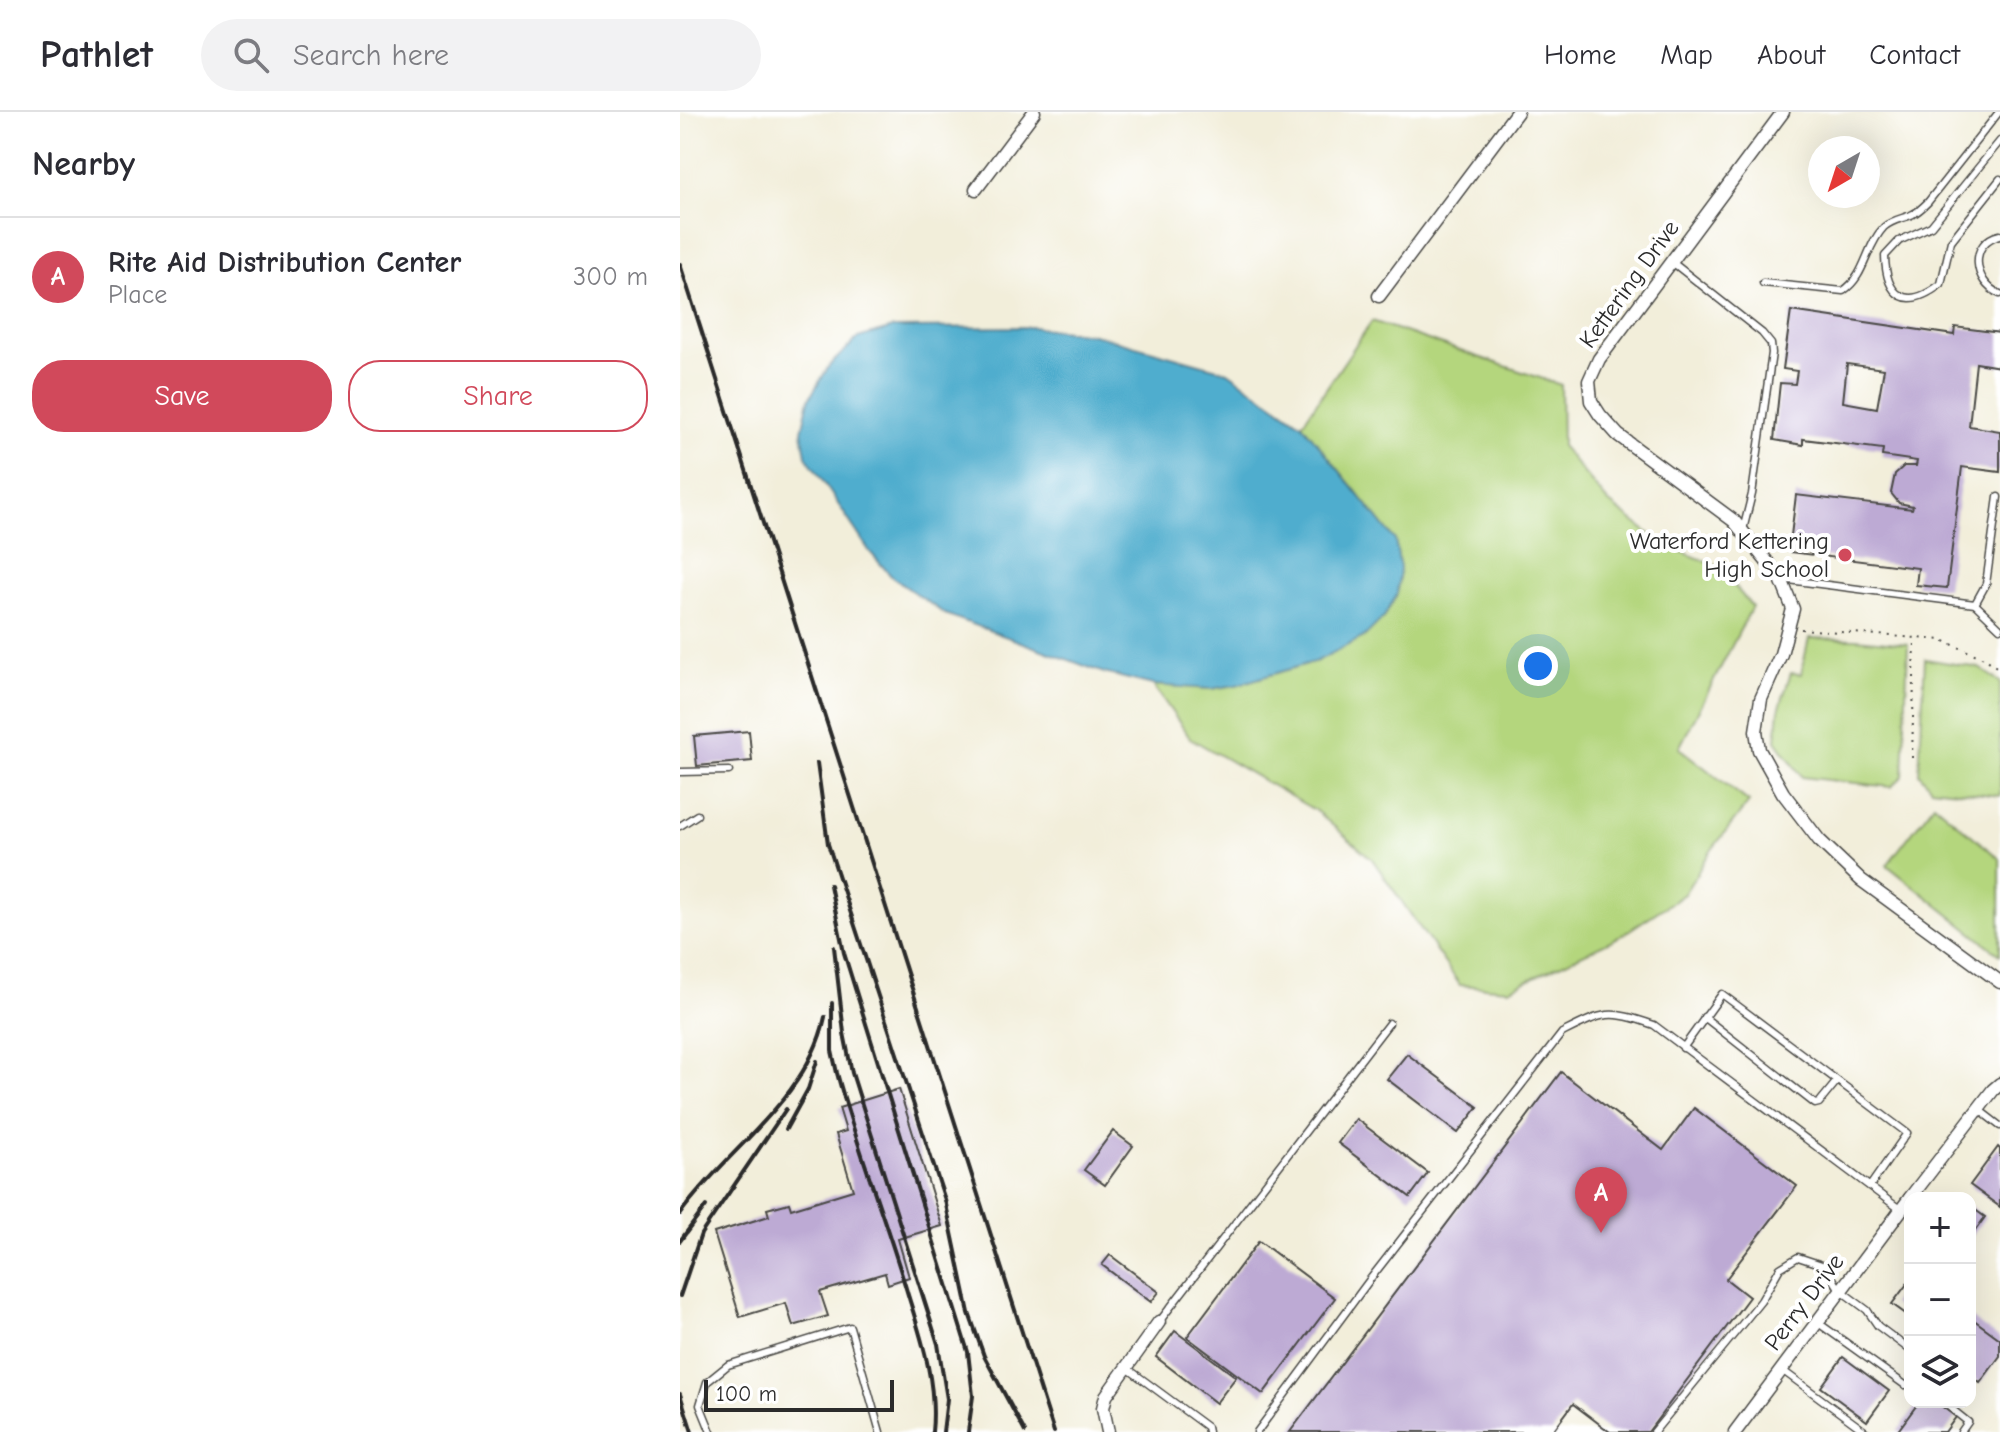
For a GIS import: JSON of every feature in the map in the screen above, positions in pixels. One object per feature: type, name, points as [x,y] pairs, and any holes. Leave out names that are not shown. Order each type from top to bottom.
[{"type":"street","points":[[976,189],[1034,112]]},
{"type":"street","points":[[1379,296],[1517,112]]},
{"type":"street","name":"Kettering Drive","points":[[1783,112],[1599,359],[1589,381],[1591,401],[1618,435],[1734,521],[1781,579],[1793,609],[1789,628],[1756,715],[1756,731],[1759,750],[1768,768],[1802,819],[1842,862],[2000,982]]},
{"type":"street","name":"Perry Drive","points":[[1915,1192],[2000,1084]]},
{"type":"street","name":"Perry Drive","points":[[1735,1432],[1904,1206]]},
{"type":"street","points":[[1108,1432],[1103,1408],[1106,1396],[1159,1322]]},
{"type":"lane","points":[[1763,283],[1843,291],[1855,283],[1871,247],[1884,228],[1897,218],[1914,214],[1928,202],[1999,112]]},
{"type":"lane","points":[[2000,141],[1931,226],[1899,241],[1885,256],[1886,278],[1898,294],[1913,299],[1926,296],[1941,284],[1951,241],[2000,179]]},
{"type":"lane","points":[[2000,235],[1995,235],[1982,246],[1978,254],[1978,274],[1985,285],[2000,294]]},
{"type":"lane","points":[[1672,262],[1762,333],[1771,344],[1752,494],[1743,530]]},
{"type":"lane","points":[[1975,604],[1986,584],[1998,497]]},
{"type":"lane","points":[[1781,579],[1975,604],[2000,628]]},
{"type":"lane","points":[[680,772],[729,771]]},
{"type":"lane","points":[[680,826],[697,815]]},
{"type":"lane","points":[[1683,1048],[1722,994],[1907,1133],[1870,1186]]},
{"type":"lane","points":[[1257,1432],[1371,1278],[1562,1033],[1598,1015],[1625,1015],[1654,1025],[1901,1210]]},
{"type":"lane","points":[[1704,1017],[1815,1104],[1837,1081]]},
{"type":"lane","points":[[1159,1322],[1389,1023]]},
{"type":"lane","points":[[1978,1109],[2000,1126]]},
{"type":"lane","points":[[1654,1432],[1761,1301],[1780,1268],[1798,1257],[1825,1266],[1840,1290],[1867,1310],[1878,1326],[1904,1346]]},
{"type":"lane","points":[[1817,1322],[1904,1384]]},
{"type":"lane","points":[[711,1432],[700,1405],[707,1382],[728,1365],[850,1327],[880,1432]]},
{"type":"lane","points":[[1125,1368],[1207,1427],[1208,1432]]},
{"type":"lane","points":[[1781,1370],[1866,1432]]},
{"type":"lane","points":[[1950,1408],[1968,1422],[1961,1432]]},
{"type":"path","points":[[1789,628],[1942,640],[1986,659],[2000,670]]},
{"type":"path","points":[[1912,758],[1916,639]]},
{"type":"green space","points":[[1372,321],[1561,385],[1562,447],[1608,502],[1663,544],[1718,566],[1752,607],[1679,748],[1749,802],[1710,852],[1684,894],[1619,937],[1509,989],[1460,985],[1372,859],[1316,811],[1190,738],[1153,685],[1211,689],[1236,685],[1317,661],[1384,617],[1397,594],[1400,568],[1395,540],[1302,424]]},
{"type":"green space","points":[[1809,638],[1908,644],[1903,776],[1891,787],[1802,777],[1776,740],[1779,710],[1791,673],[1801,674]]},
{"type":"green space","points":[[1925,659],[1979,668],[2000,682],[2000,796],[1931,788],[1919,773]]},
{"type":"green space","points":[[1934,804],[2000,859],[2000,955],[1887,865]]},
{"type":"water","points":[[1032,327],[1093,334],[1228,372],[1302,424],[1395,540],[1400,568],[1397,594],[1384,617],[1364,637],[1317,661],[1236,685],[1211,689],[1153,685],[1104,673],[945,614],[892,577],[870,552],[806,456],[802,431],[809,399],[829,366],[858,338],[893,328]]},
{"type":"building","points":[[1791,311],[1954,335],[1955,327],[2000,333],[2000,367],[1976,363],[1969,426],[2000,431],[2000,472],[1962,467],[1947,588],[1916,585],[1918,568],[1789,552],[1796,495],[1912,509],[1913,506],[1899,503],[1891,493],[1895,474],[1904,466],[1916,466],[1917,461],[1882,456],[1883,449],[1803,439],[1803,445],[1774,440],[1780,383],[1795,384],[1797,371],[1783,369]],"holes":[[[1847,364],[1884,369],[1877,408],[1843,402]]]},
{"type":"building","points":[[749,731],[752,761],[697,766],[694,736]]},
{"type":"building","points":[[1407,1054],[1478,1107],[1458,1133],[1387,1079]]},
{"type":"building","points":[[1561,1072],[1663,1150],[1694,1108],[1797,1186],[1726,1279],[1749,1297],[1648,1432],[1610,1432],[1573,1404],[1552,1432],[1290,1432]]},
{"type":"building","points":[[899,1089],[942,1226],[898,1239],[909,1277],[888,1284],[885,1273],[820,1292],[828,1316],[793,1326],[786,1303],[740,1317],[714,1233],[769,1216],[767,1209],[789,1203],[791,1209],[853,1190],[836,1134],[846,1131],[839,1108]]},
{"type":"building","points":[[1356,1119],[1428,1173],[1410,1197],[1338,1143]]},
{"type":"building","points":[[1113,1131],[1133,1146],[1105,1185],[1084,1170]]},
{"type":"building","points":[[1998,1147],[2000,1149],[2000,1207],[1970,1185]]},
{"type":"building","points":[[1976,1210],[1985,1217],[1976,1230]]},
{"type":"building","points":[[1259,1241],[1335,1298],[1263,1394],[1187,1337]]},
{"type":"building","points":[[1110,1255],[1159,1292],[1151,1302],[1102,1265]]},
{"type":"building","points":[[1904,1288],[1904,1313],[1892,1304]]},
{"type":"building","points":[[1976,1321],[2000,1339],[2000,1356],[1980,1383],[1976,1380]]},
{"type":"building","points":[[1175,1331],[1236,1377],[1216,1403],[1156,1357]]},
{"type":"building","points":[[1843,1357],[1889,1391],[1867,1421],[1821,1387]]},
{"type":"building","points":[[1915,1408],[1944,1408],[1956,1417],[1945,1432],[1897,1432]]},
{"type":"railway","points":[[680,264],[1054,1432]]},
{"type":"railway","points":[[817,763],[828,844],[945,1200],[969,1313],[984,1356],[1025,1432]]},
{"type":"railway","points":[[830,885],[844,953],[968,1352],[973,1396],[968,1432]]},
{"type":"railway","points":[[834,947],[852,1073],[938,1344],[947,1399],[943,1432]]},
{"type":"railway","points":[[832,1003],[832,1051],[837,1073],[927,1362],[932,1397],[932,1432]]},
{"type":"railway","points":[[680,1214],[764,1122],[802,1074],[816,1047],[825,1017]]},
{"type":"railway","points":[[786,1129],[808,1089],[817,1061]]},
{"type":"railway","points":[[680,1296],[701,1234],[786,1109]]},
{"type":"railway","points":[[680,1241],[706,1206]]},
{"type":"railway","points":[[680,1394],[692,1432]]},
{"type":"place","name":"Waterford Kettering High School","points":[[1845,555]]},
{"type":"place","name":"Rite Aid Distribution Center","points":[[1601,1233]]}]
